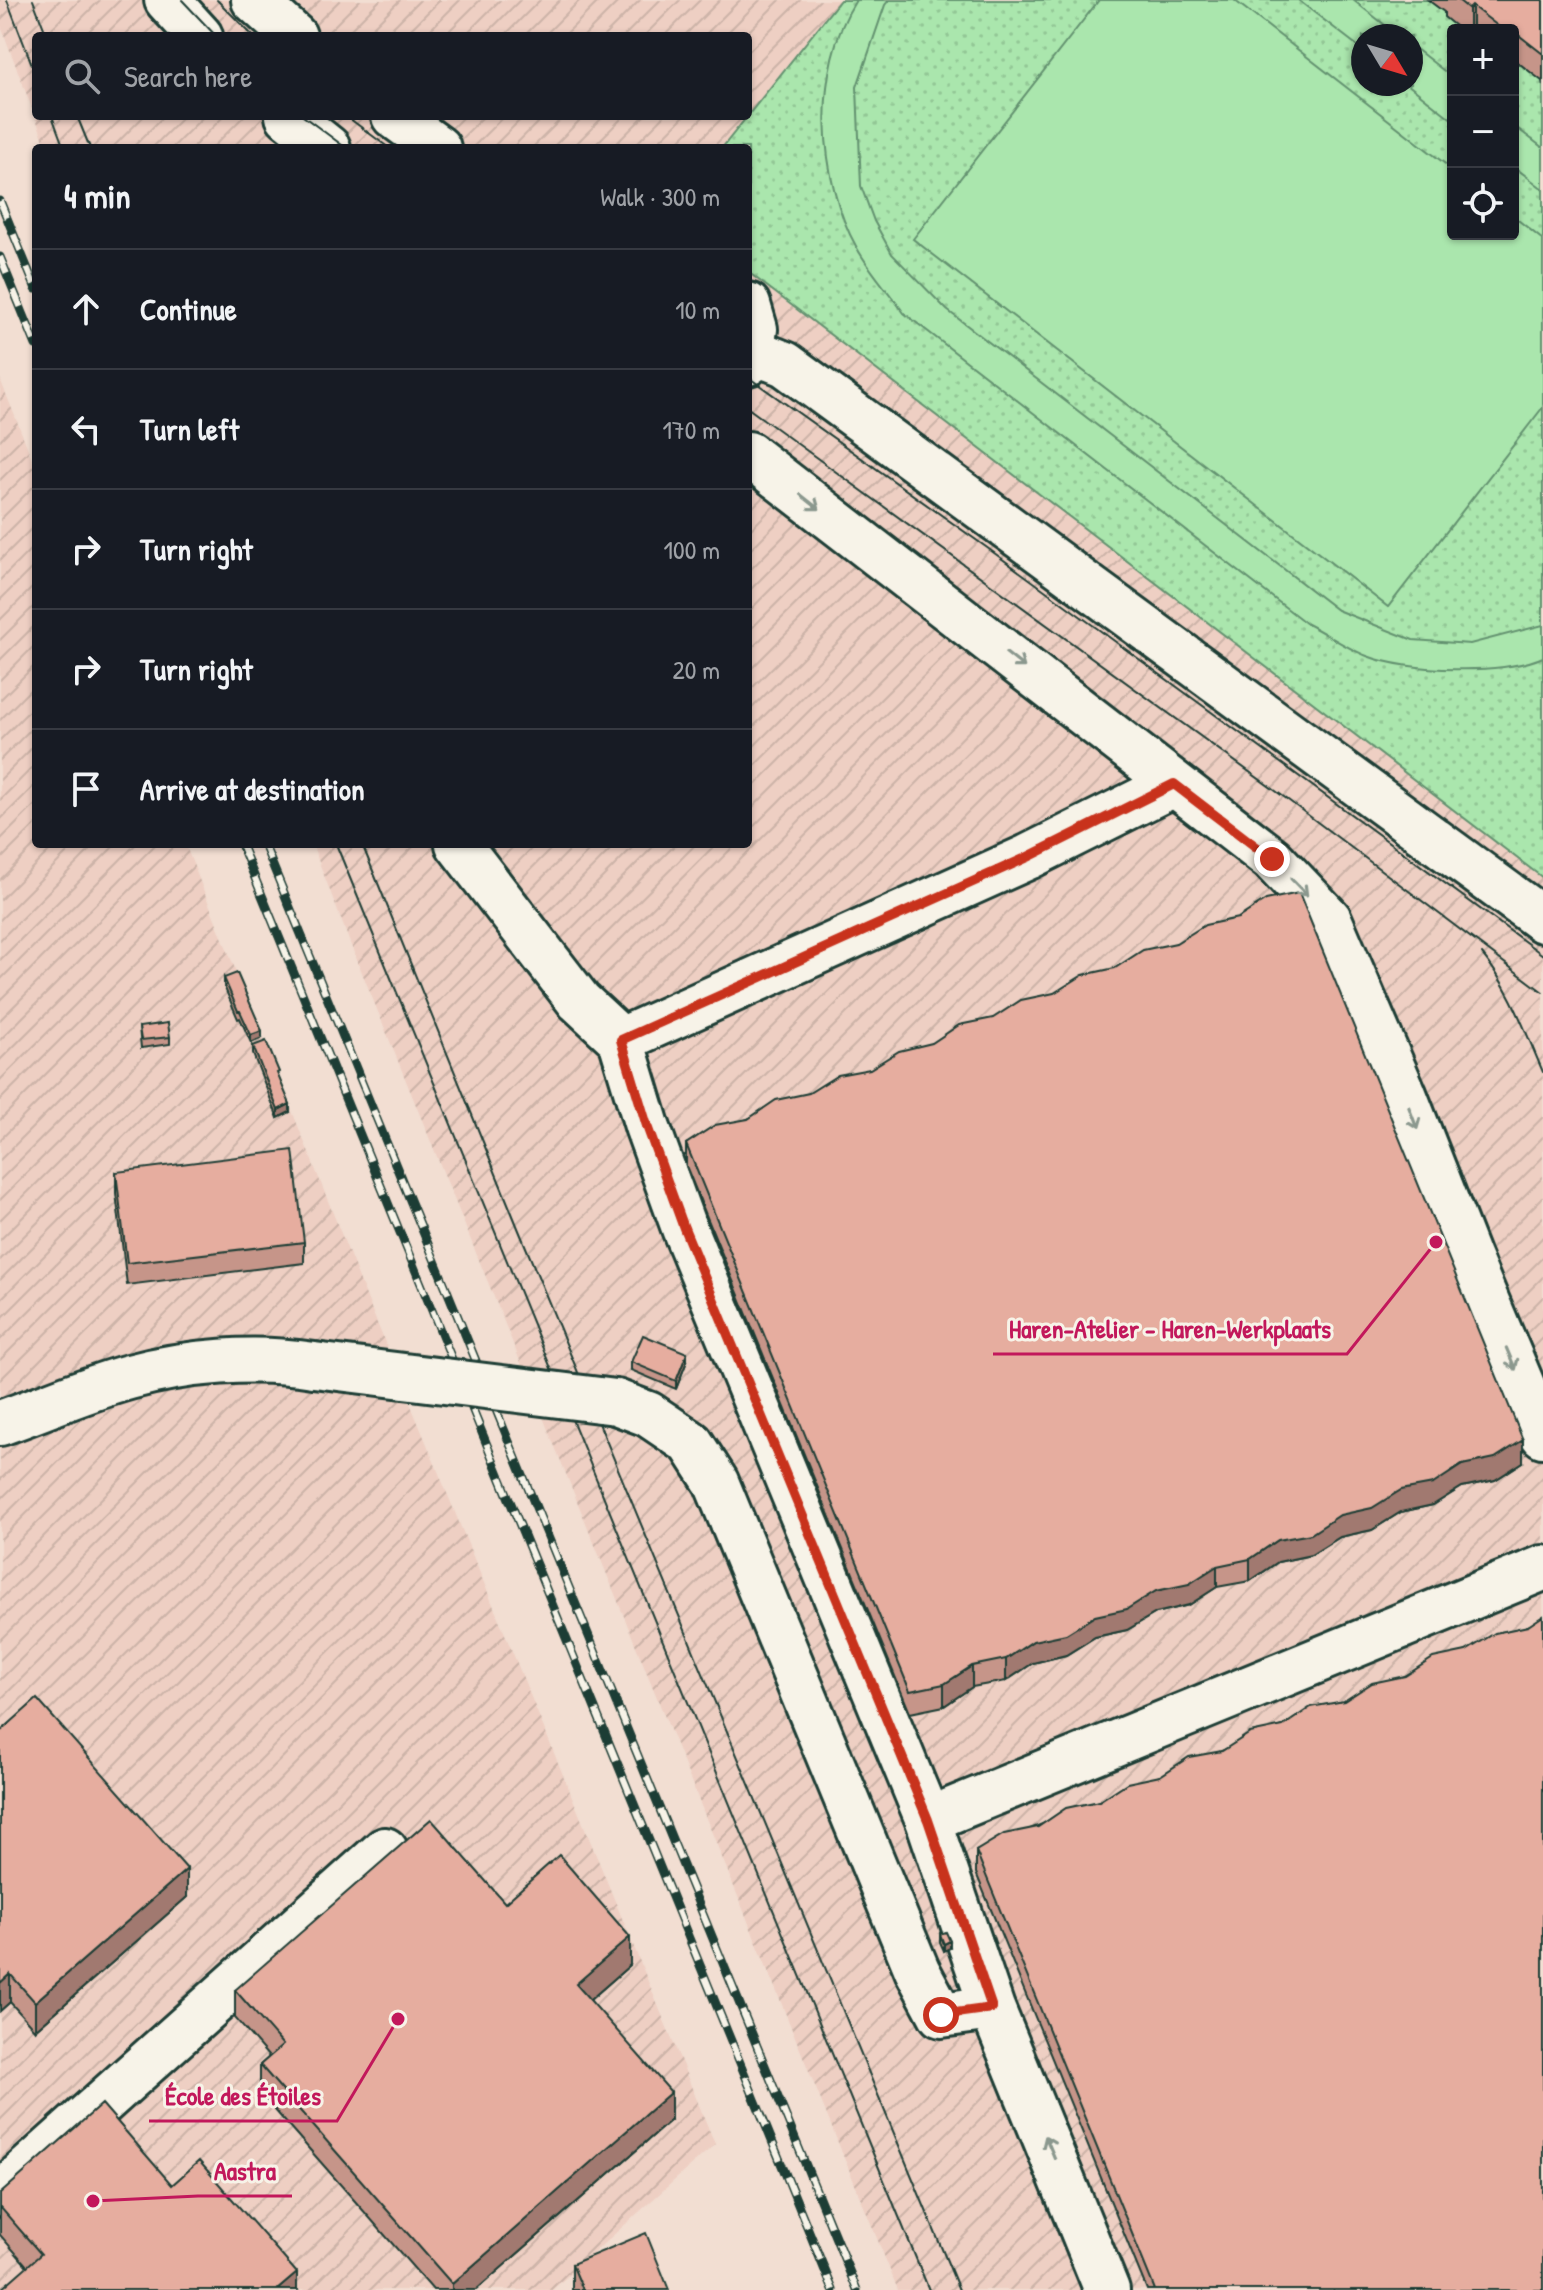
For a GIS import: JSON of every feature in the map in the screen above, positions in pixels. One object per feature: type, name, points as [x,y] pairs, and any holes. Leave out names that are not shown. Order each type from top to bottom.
[{"type":"lane","points":[[167,0],[196,32]]},
{"type":"lane","points":[[254,0],[290,32]]},
{"type":"lane","points":[[293,120],[323,144]]},
{"type":"lane","points":[[400,120],[432,144]]},
{"type":"lane","points":[[752,319],[755,329],[752,346]]},
{"type":"lane","points":[[752,357],[785,364],[1543,920]]},
{"type":"lane","points":[[752,457],[1272,859],[1329,919],[1543,1435]]},
{"type":"lane","points":[[621,1040],[1028,857],[1174,784]]},
{"type":"lane","points":[[461,848],[579,1001],[621,1040],[647,1126],[684,1228],[928,1820],[992,2008],[1107,2290]]},
{"type":"lane","points":[[0,1423],[130,1377],[202,1364],[284,1361],[616,1402],[648,1414],[691,1443],[716,1482],[917,1970],[941,2015],[992,2008]]},
{"type":"lane","points":[[928,1820],[1543,1568]]},
{"type":"lane","points":[[0,2194],[385,1850]]},
{"type":"shaded area","points":[[0,0],[1543,0],[1543,2290],[898,2290],[314,848],[752,848],[752,144],[45,144],[36,120],[752,120],[752,32],[32,32],[32,108],[0,24]]},
{"type":"shaded area","points":[[0,379],[32,459],[32,848],[187,848],[377,1323],[715,2144],[552,2290],[0,2290]]},
{"type":"green space","points":[[840,0],[1543,0],[1543,878],[752,275],[752,144],[725,144],[744,120],[752,120],[752,110]]},
{"type":"green space","points":[[856,0],[889,0],[857,87],[861,186],[874,221],[892,254],[947,310],[1337,610],[1413,640],[1470,644],[1543,625],[1543,657],[1504,667],[1430,668],[1385,661],[1344,645],[1307,624],[904,313],[857,248],[834,190],[828,157],[825,124],[832,58],[842,27]]},
{"type":"green space","points":[[1099,0],[1234,0],[1351,91],[1351,96],[1358,96],[1447,165],[1447,240],[1519,240],[1519,221],[1543,240],[1543,407],[1388,607],[913,239]]},
{"type":"green space","points":[[1298,0],[1353,0],[1384,24],[1351,24],[1351,41]]},
{"type":"green space","points":[[1423,54],[1447,73],[1447,115],[1422,96]]},
{"type":"green space","points":[[1519,130],[1543,148],[1543,189],[1519,171]]},
{"type":"building","points":[[1458,0],[1543,0],[1543,54],[1519,35],[1519,24],[1495,24],[1472,6],[1469,9]]},
{"type":"building","points":[[1299,893],[1523,1440],[1495,1458],[1462,1465],[1433,1484],[1401,1490],[1372,1508],[1340,1515],[1311,1534],[1278,1540],[1250,1559],[1217,1566],[1189,1584],[1156,1591],[1127,1609],[1095,1616],[1066,1634],[1033,1641],[1006,1659],[972,1666],[944,1684],[910,1691],[686,1144],[715,1125],[748,1119],[776,1100],[809,1093],[838,1075],[870,1069],[899,1051],[932,1043],[959,1025],[993,1018],[1021,1000],[1054,993],[1083,975],[1115,968],[1143,950],[1176,943],[1205,925],[1238,918],[1266,900]]},
{"type":"building","points":[[237,973],[262,1031],[251,1035],[224,978]]},
{"type":"building","points":[[168,1023],[170,1037],[141,1040],[139,1027]]},
{"type":"building","points":[[266,1041],[290,1104],[278,1110],[253,1046]]},
{"type":"building","points":[[293,1150],[304,1242],[127,1263],[116,1172]]},
{"type":"building","points":[[643,1335],[687,1353],[676,1381],[631,1362]]},
{"type":"building","points":[[1543,1616],[1543,2290],[1155,2290],[976,1851],[1004,1834],[1038,1827],[1066,1808],[1099,1801],[1127,1783],[1160,1776],[1189,1757],[1222,1751],[1250,1733],[1283,1726],[1311,1707],[1344,1701],[1372,1683],[1405,1676],[1433,1658],[1466,1651],[1495,1633],[1528,1626]]},
{"type":"building","points":[[37,1699],[187,1869],[35,2002],[10,1974],[0,1983],[0,1732]]},
{"type":"building","points":[[431,1819],[505,1903],[559,1855],[630,1937],[576,1984],[671,2092],[452,2284],[260,2065],[283,2045],[235,1990]]},
{"type":"building","points":[[946,1932],[950,1941],[944,1944],[940,1934]]},
{"type":"building","points":[[102,2104],[172,2185],[199,2161],[297,2273],[277,2290],[0,2290],[41,2254],[0,2207],[0,2194]]},
{"type":"building","points":[[646,2233],[669,2290],[583,2290],[572,2264]]},
{"type":"tram line","points":[[7,0],[32,65]]},
{"type":"tram line","points":[[33,0],[45,32]]},
{"type":"tram line","points":[[182,0],[212,32]]},
{"type":"tram line","points":[[217,0],[249,32]]},
{"type":"tram line","points":[[54,120],[62,144]]},
{"type":"tram line","points":[[79,120],[88,144]]},
{"type":"tram line","points":[[308,120],[341,144]]},
{"type":"tram line","points":[[351,120],[384,144]]},
{"type":"tram line","points":[[752,380],[986,547],[1543,955]]},
{"type":"tram line","points":[[752,411],[1284,797],[1543,992]]},
{"type":"tram line","points":[[338,848],[929,2290]]},
{"type":"tram line","points":[[364,848],[959,2290]]},
{"type":"tram line","points":[[1482,954],[1509,996],[1543,1072]]},
{"type":"railway","points":[[0,201],[32,279]]},
{"type":"railway","points":[[0,257],[32,335]]},
{"type":"railway","points":[[243,848],[833,2290]]},
{"type":"railway","points":[[266,848],[857,2290]]},
{"type":"place","name":"Haren-Atelier - Haren-Werkplaats","points":[[1436,1242]]},
{"type":"place","name":"École des Étoiles","points":[[398,2019]]},
{"type":"place","name":"Aastra","points":[[93,2201]]},
{"type":"route","points":[[941,2015],[992,2008],[928,1820],[684,1228],[647,1126],[621,1040],[1028,857],[1174,784],[1272,859]]}]
